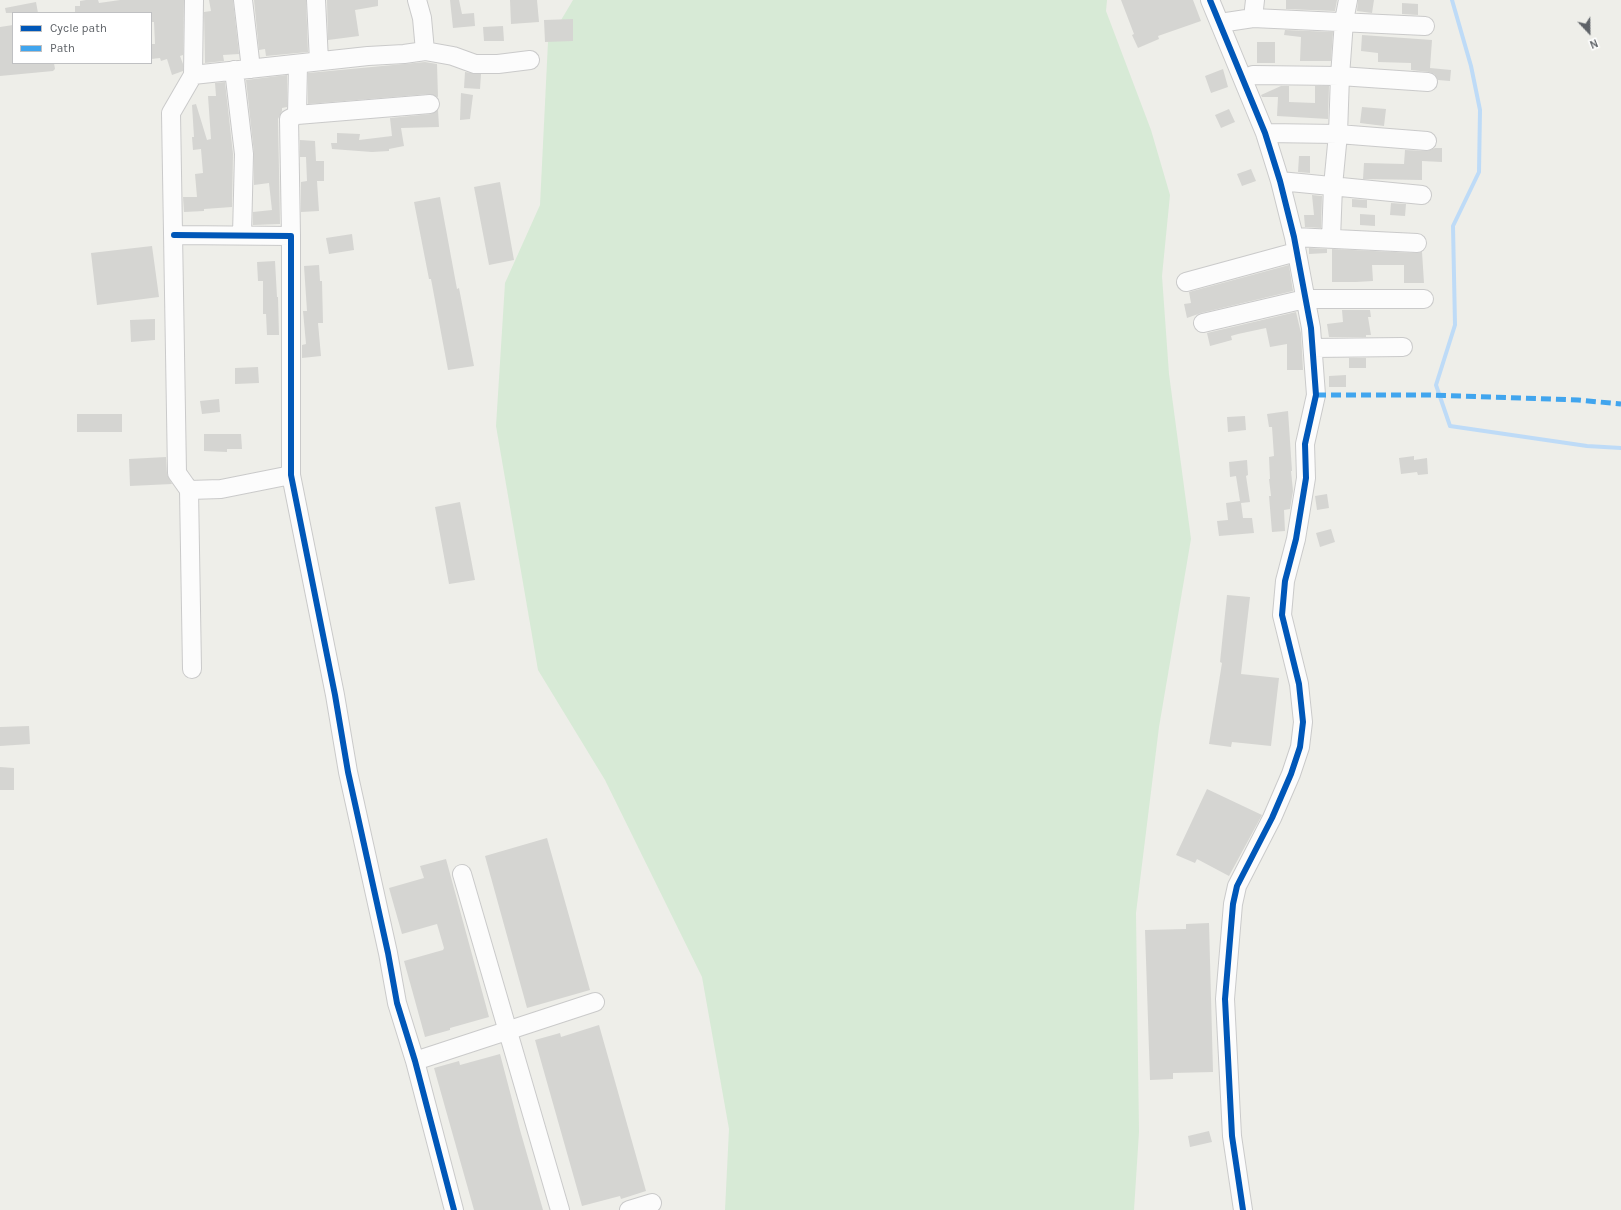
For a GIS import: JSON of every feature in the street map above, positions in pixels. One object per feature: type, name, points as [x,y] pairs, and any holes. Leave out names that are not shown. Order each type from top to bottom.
[{"type":"street","points":[[192,669],[189,490],[177,473],[171,113],[192,75],[194,0]]},
{"type":"street","points":[[242,235],[244,154],[243,0]]},
{"type":"street","points":[[316,0],[319,62]]},
{"type":"street","points":[[417,0],[422,18],[425,51]]},
{"type":"street","points":[[1210,0],[1244,79],[1265,133],[1280,181],[1295,244],[1311,328],[1316,395],[1305,444],[1306,478],[1296,539],[1285,581],[1282,615],[1299,684],[1303,722],[1300,747],[1291,774],[1272,818],[1237,886],[1233,904],[1225,999],[1232,1136],[1243,1210]]},
{"type":"street","points":[[1253,18],[1255,0]]},
{"type":"street","points":[[1331,239],[1333,186],[1338,134],[1340,76],[1344,21],[1348,0]]},
{"type":"street","points":[[1220,23],[1253,18],[1344,21],[1425,26]]},
{"type":"street","points":[[192,75],[425,51],[453,56],[475,64],[498,64],[530,60]]},
{"type":"street","points":[[297,115],[298,65]]},
{"type":"street","points":[[1244,79],[1253,75],[1340,76],[1428,82]]},
{"type":"street","points":[[430,104],[297,115],[290,119],[291,475],[335,695],[348,772],[388,953],[397,1003],[415,1060],[454,1210]]},
{"type":"street","points":[[1265,133],[1338,134],[1427,142]]},
{"type":"street","points":[[1280,181],[1422,195]]},
{"type":"street","points":[[174,235],[291,236]]},
{"type":"street","points":[[1186,282],[1295,244],[1331,239],[1417,242]]},
{"type":"street","points":[[1203,323],[1305,299],[1424,299]]},
{"type":"street","points":[[1313,348],[1403,347]]},
{"type":"street","points":[[189,490],[221,489],[291,475]]},
{"type":"street","points":[[462,874],[560,1210]]},
{"type":"street","points":[[415,1060],[595,1002]]},
{"type":"street","points":[[629,1210],[652,1203]]},
{"type":"green space","points":[[573,0],[1107,0],[1106,11],[1151,130],[1170,195],[1162,276],[1169,374],[1191,539],[1159,727],[1136,913],[1139,1132],[1134,1210],[725,1210],[729,1129],[702,977],[605,780],[538,670],[496,426],[505,283],[540,205],[548,42]]},
{"type":"building","points":[[98,0],[99,3],[120,0],[184,0],[183,55],[180,56],[183,64],[183,71],[172,75],[167,59],[161,61],[160,58],[152,59],[152,44],[155,44],[152,12],[75,12],[75,6],[80,6],[80,1]]},
{"type":"building","points":[[209,0],[233,0],[239,54],[223,55],[224,61],[205,63],[204,12],[211,11]]},
{"type":"building","points":[[254,0],[306,0],[308,52],[266,56],[265,49],[259,50]]},
{"type":"building","points":[[327,0],[378,0],[378,6],[355,10],[359,36],[328,40]]},
{"type":"building","points":[[450,0],[459,0],[462,14],[474,13],[475,26],[453,28]]},
{"type":"building","points":[[510,0],[537,0],[539,22],[511,24]]},
{"type":"building","points":[[1121,0],[1193,0],[1201,21],[1158,36],[1159,39],[1138,48],[1132,35],[1134,34]]},
{"type":"building","points":[[1286,0],[1337,0],[1335,11],[1286,9]]},
{"type":"building","points":[[1358,0],[1374,0],[1372,13],[1357,11]]},
{"type":"building","points":[[36,2],[38,12],[6,13],[5,8]]},
{"type":"building","points":[[1402,3],[1418,4],[1418,15],[1402,14]]},
{"type":"building","points":[[573,19],[573,41],[545,42],[544,20]]},
{"type":"building","points":[[12,25],[12,64],[54,64],[55,69],[53,71],[0,76],[0,27]]},
{"type":"building","points":[[503,26],[504,41],[484,41],[483,27]]},
{"type":"building","points":[[1285,30],[1333,32],[1331,61],[1300,61],[1301,37],[1284,35]]},
{"type":"building","points":[[1362,35],[1432,40],[1430,68],[1451,70],[1450,81],[1438,80],[1434,74],[1429,72],[1411,70],[1411,63],[1378,62],[1378,53],[1361,51]]},
{"type":"building","points":[[1257,42],[1275,42],[1275,63],[1257,63]]},
{"type":"building","points":[[425,62],[437,64],[438,97],[429,94],[308,104],[308,73]]},
{"type":"building","points":[[1223,69],[1228,87],[1211,93],[1205,76]]},
{"type":"building","points":[[465,72],[481,74],[480,89],[464,88]]},
{"type":"building","points":[[287,75],[287,107],[282,108],[278,119],[280,224],[253,225],[253,212],[272,210],[269,183],[254,185],[254,153],[246,80]]},
{"type":"building","points":[[225,82],[233,154],[232,207],[184,212],[183,197],[197,197],[195,174],[203,173],[201,149],[193,150],[192,137],[194,137],[192,105],[196,104],[207,140],[211,139],[208,96],[216,96],[215,83]]},
{"type":"building","points":[[1281,86],[1289,86],[1289,102],[1315,103],[1315,86],[1329,86],[1328,119],[1277,116],[1278,97],[1262,97],[1261,95]]},
{"type":"building","points":[[461,93],[473,95],[470,119],[460,120]]},
{"type":"building","points":[[1362,107],[1386,109],[1384,126],[1360,123]]},
{"type":"building","points":[[1229,109],[1235,122],[1221,128],[1215,115]]},
{"type":"building","points":[[438,110],[439,127],[401,128],[404,146],[389,149],[389,151],[372,152],[332,149],[331,143],[337,143],[337,133],[360,134],[359,140],[392,136],[390,118],[431,114]]},
{"type":"building","points":[[300,140],[315,141],[316,161],[324,161],[324,181],[317,181],[319,211],[301,212],[301,182],[307,181],[306,157],[300,157]]},
{"type":"building","points":[[1435,148],[1442,148],[1442,162],[1422,161],[1422,180],[1363,179],[1364,163],[1404,164],[1405,150],[1427,151]]},
{"type":"building","points":[[1299,156],[1310,156],[1310,173],[1298,172]]},
{"type":"building","points":[[1251,169],[1256,181],[1242,186],[1237,174]]},
{"type":"building","points":[[500,182],[514,260],[489,265],[474,187]]},
{"type":"building","points":[[1312,195],[1322,196],[1321,228],[1305,227],[1304,215],[1314,215]]},
{"type":"building","points":[[440,197],[457,289],[459,288],[474,366],[448,370],[431,279],[429,279],[414,202]]},
{"type":"building","points":[[1352,199],[1367,200],[1367,208],[1352,207]]},
{"type":"building","points":[[1391,203],[1406,204],[1405,216],[1390,215]]},
{"type":"building","points":[[1360,214],[1375,215],[1375,226],[1360,225]]},
{"type":"building","points":[[352,234],[354,250],[329,254],[326,238]]},
{"type":"building","points":[[152,246],[159,297],[97,305],[91,253]]},
{"type":"building","points":[[1309,248],[1327,249],[1327,253],[1309,254]]},
{"type":"building","points":[[1332,249],[1422,252],[1424,283],[1404,283],[1404,265],[1372,265],[1373,281],[1332,282]]},
{"type":"building","points":[[275,261],[279,335],[267,335],[266,314],[263,314],[263,281],[258,281],[257,262]]},
{"type":"building","points":[[319,265],[320,281],[322,281],[323,323],[318,323],[321,356],[302,358],[302,345],[306,344],[303,311],[307,311],[304,266]]},
{"type":"building","points":[[1289,265],[1293,291],[1201,313],[1187,318],[1184,304],[1191,303],[1189,292]]},
{"type":"building","points":[[1342,310],[1370,310],[1371,317],[1368,317],[1371,335],[1366,335],[1366,337],[1329,337],[1327,324],[1343,322]]},
{"type":"building","points":[[1296,312],[1301,333],[1303,370],[1287,370],[1287,344],[1270,347],[1266,328],[1231,336],[1232,340],[1210,346],[1207,333]]},
{"type":"building","points":[[155,319],[155,340],[131,342],[130,320]]},
{"type":"building","points":[[1349,358],[1366,358],[1366,368],[1349,368]]},
{"type":"building","points":[[258,367],[259,383],[235,384],[235,368]]},
{"type":"building","points":[[1346,375],[1346,387],[1329,387],[1329,376]]},
{"type":"building","points":[[219,399],[220,412],[202,414],[200,401]]},
{"type":"building","points":[[1288,411],[1293,491],[1290,509],[1284,510],[1285,531],[1272,532],[1269,496],[1271,496],[1269,457],[1274,456],[1272,427],[1269,427],[1267,414]]},
{"type":"building","points":[[77,414],[122,414],[122,432],[77,432]]},
{"type":"building","points":[[1245,416],[1246,430],[1228,432],[1227,417]]},
{"type":"building","points":[[204,434],[241,434],[242,449],[227,449],[227,452],[204,451]]},
{"type":"building","points":[[1414,456],[1414,460],[1427,458],[1428,474],[1418,475],[1417,472],[1401,474],[1399,458]]},
{"type":"building","points":[[166,457],[167,474],[172,484],[130,486],[129,459]]},
{"type":"building","points":[[1247,460],[1248,475],[1246,476],[1250,502],[1241,503],[1243,518],[1252,518],[1254,533],[1219,536],[1217,521],[1228,520],[1226,503],[1240,501],[1236,476],[1230,477],[1229,462]]},
{"type":"building","points":[[1327,494],[1329,508],[1317,510],[1315,496]]},
{"type":"building","points":[[460,502],[475,580],[449,584],[435,507]]},
{"type":"building","points":[[1331,529],[1335,542],[1320,547],[1316,533]]},
{"type":"building","points":[[1227,595],[1250,597],[1241,674],[1279,678],[1271,746],[1232,742],[1231,747],[1209,744],[1222,663],[1220,662]]},
{"type":"building","points":[[29,726],[30,744],[0,746],[0,727]]},
{"type":"building","points":[[0,767],[14,768],[14,790],[0,790]]},
{"type":"building","points":[[1207,789],[1262,815],[1229,876],[1197,859],[1195,863],[1176,855]]},
{"type":"building","points":[[547,838],[590,990],[527,1008],[485,856]]},
{"type":"building","points":[[446,859],[489,1017],[425,1037],[404,961],[443,950],[444,948],[437,924],[402,934],[389,888],[424,878],[420,866]]},
{"type":"building","points":[[1209,923],[1213,1072],[1173,1073],[1173,1079],[1150,1080],[1145,930],[1186,929],[1186,924]]},
{"type":"building","points":[[599,1025],[646,1191],[621,1199],[620,1196],[582,1206],[535,1040],[560,1033],[561,1037]]},
{"type":"building","points":[[500,1054],[543,1210],[474,1210],[434,1068],[459,1061],[460,1065]]},
{"type":"building","points":[[1209,1131],[1212,1142],[1190,1147],[1188,1136]]},
{"type":"waterway","points":[[1452,0],[1471,66],[1480,110],[1479,172],[1453,226],[1455,325],[1436,385],[1450,426],[1587,446],[1621,448]]},
{"type":"marked path","points":[[1316,395],[1430,395],[1578,400],[1621,404]]},
{"type":"cycle path","points":[[1210,0],[1265,133],[1280,181],[1294,237],[1311,328],[1316,395],[1305,444],[1306,478],[1296,539],[1285,581],[1282,615],[1299,684],[1303,722],[1300,747],[1291,774],[1272,818],[1237,886],[1233,904],[1225,999],[1232,1136],[1243,1210]]},
{"type":"cycle path","points":[[174,235],[291,236],[291,475],[335,695],[348,772],[388,953],[397,1003],[415,1061],[454,1210]]}]
